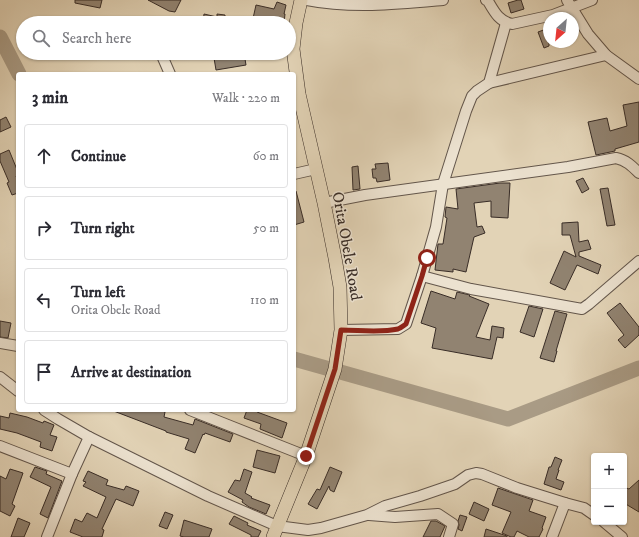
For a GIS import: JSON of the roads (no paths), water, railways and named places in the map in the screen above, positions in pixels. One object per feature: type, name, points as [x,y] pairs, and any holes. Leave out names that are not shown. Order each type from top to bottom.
[{"type":"main road","name":"Orita Obele Road","points":[[296,23],[301,0]]},
{"type":"main road","name":"Orita Obele Road","points":[[293,60],[295,72]]},
{"type":"main road","name":"Orita Obele Road","points":[[275,532],[306,456],[335,369],[341,330],[340,287],[324,203],[296,77]]},
{"type":"street","points":[[307,0],[336,4],[378,5],[443,0]]},
{"type":"street","points":[[486,0],[498,18],[506,23],[512,24],[536,19],[569,4],[592,0]]},
{"type":"street","points":[[569,4],[588,34],[606,55],[639,79]]},
{"type":"street","points":[[489,83],[506,23]]},
{"type":"street","points":[[341,330],[398,329],[406,324],[436,227],[443,184],[472,96],[489,83],[606,55]]},
{"type":"street","points":[[164,60],[169,72]]},
{"type":"street","points":[[324,203],[365,195],[568,167],[616,158],[622,159],[628,163],[639,174]]},
{"type":"street","points":[[296,174],[316,169]]},
{"type":"street","points":[[422,276],[471,289],[582,309],[639,261]]},
{"type":"street","points":[[0,343],[16,346]]},
{"type":"street","points":[[0,377],[16,389]]},
{"type":"street","points":[[47,412],[89,437],[208,496],[275,532],[308,533],[367,515],[385,506],[455,484],[468,475],[476,473],[517,488],[584,508],[591,513]]},
{"type":"street","points":[[195,412],[306,456]]},
{"type":"street","points":[[47,537],[72,474],[89,437]]},
{"type":"street","points":[[0,446],[72,474]]},
{"type":"street","points":[[552,537],[565,503]]},
{"type":"street","points":[[367,515],[395,517],[438,514],[453,524],[449,537]]},
{"type":"street","points":[[608,525],[622,537]]},
{"type":"waterway","points":[[0,37],[18,72]]},
{"type":"waterway","points":[[296,360],[508,419],[639,368]]}]
